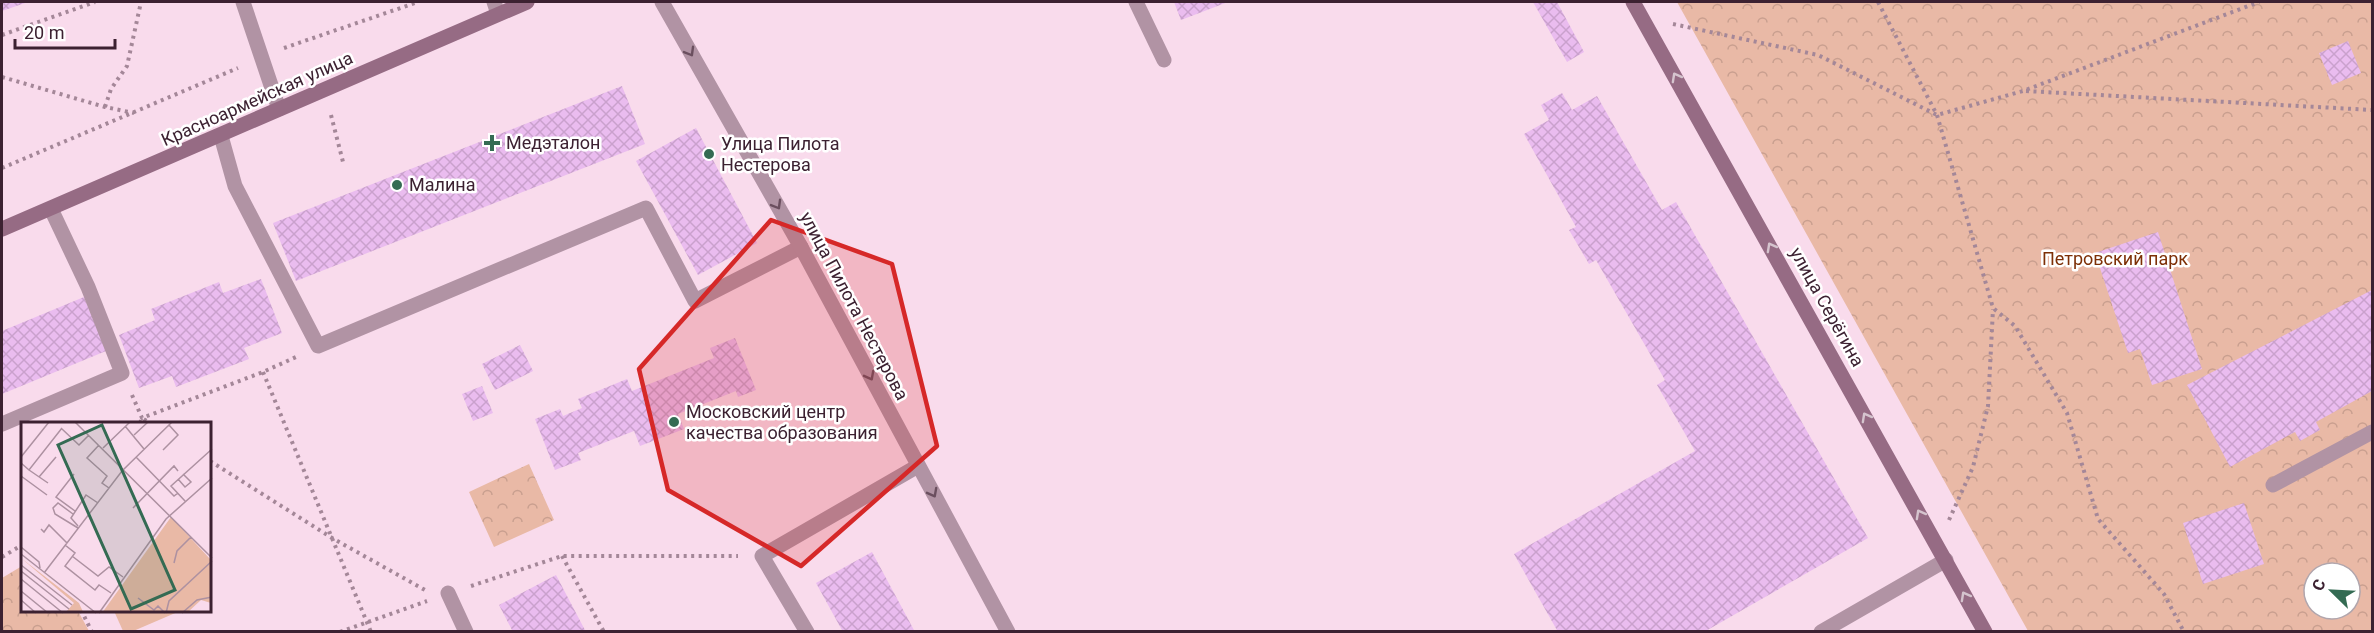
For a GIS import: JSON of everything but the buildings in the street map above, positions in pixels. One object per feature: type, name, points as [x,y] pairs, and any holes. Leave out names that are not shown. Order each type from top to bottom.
[{"type":"street","points":[[243,2],[279,110]]},
{"type":"street","name":"Красноармейская улица","points":[[2,229],[221,136],[496,8],[527,2]]},
{"type":"street","name":"улица Пилота Нестерова","points":[[662,2],[801,247],[1008,632]]},
{"type":"street","points":[[1136,2],[1164,60]]},
{"type":"street","name":"улица Серёгина","points":[[1633,2],[1985,632]]},
{"type":"street","points":[[221,136],[236,186],[318,346],[646,208],[695,301],[801,247]]},
{"type":"street","points":[[2,424],[123,372],[88,287],[51,209]]},
{"type":"street","points":[[2273,484],[2373,432]]},
{"type":"street","points":[[807,632],[762,556],[918,466]]},
{"type":"street","points":[[1821,632],[1946,560]]},
{"type":"street","points":[[442,595],[466,632]]},
{"type":"path","points":[[2,35],[95,2]]},
{"type":"path","points":[[105,107],[111,89],[127,66],[141,2]]},
{"type":"path","points":[[2,168],[296,42],[418,2]]},
{"type":"path","points":[[1878,2],[1937,115],[1994,308],[1988,406],[1973,467],[1944,530]]},
{"type":"path","points":[[1662,22],[1818,55],[1937,115],[2023,91],[2259,2]]},
{"type":"path","points":[[2,76],[105,107],[134,113]]},
{"type":"path","points":[[2023,91],[2373,110]]},
{"type":"path","points":[[331,115],[344,162]]},
{"type":"path","points":[[1994,308],[2015,326],[2067,414],[2098,519],[2164,594],[2184,632]]},
{"type":"path","points":[[123,372],[141,421],[263,372],[318,346]]},
{"type":"path","points":[[263,372],[371,632]]},
{"type":"path","points":[[212,462],[332,538],[442,595]]},
{"type":"path","points":[[2,557],[21,546]]},
{"type":"path","points":[[340,632],[442,595],[562,556],[762,556]]},
{"type":"path","points":[[562,556],[604,632]]},
{"type":"path","points":[[82,612],[92,632]]},
{"type":"highlighted area","points":[[771,220],[892,264],[937,446],[801,566],[668,490],[639,369]]},
{"type":"green space","name":"Петровский парк","points":[[1677,2],[2372,2],[2372,631],[2028,631]]},
{"type":"green space","points":[[529,464],[554,520],[494,547],[469,492]]},
{"type":"green space","points":[[21,567],[21,612],[79,612],[89,631],[2,631],[2,578]]},
{"type":"green space","points":[[114,612],[178,612],[131,632],[123,631]]},
{"type":"place","name":"Медэталон","points":[[492,143]]},
{"type":"place","name":"Улица Пилота Нестерова","points":[[709,154]]},
{"type":"place","name":"Малина","points":[[397,185]]},
{"type":"place","name":"Московский центр качества образования","points":[[674,422]]}]
